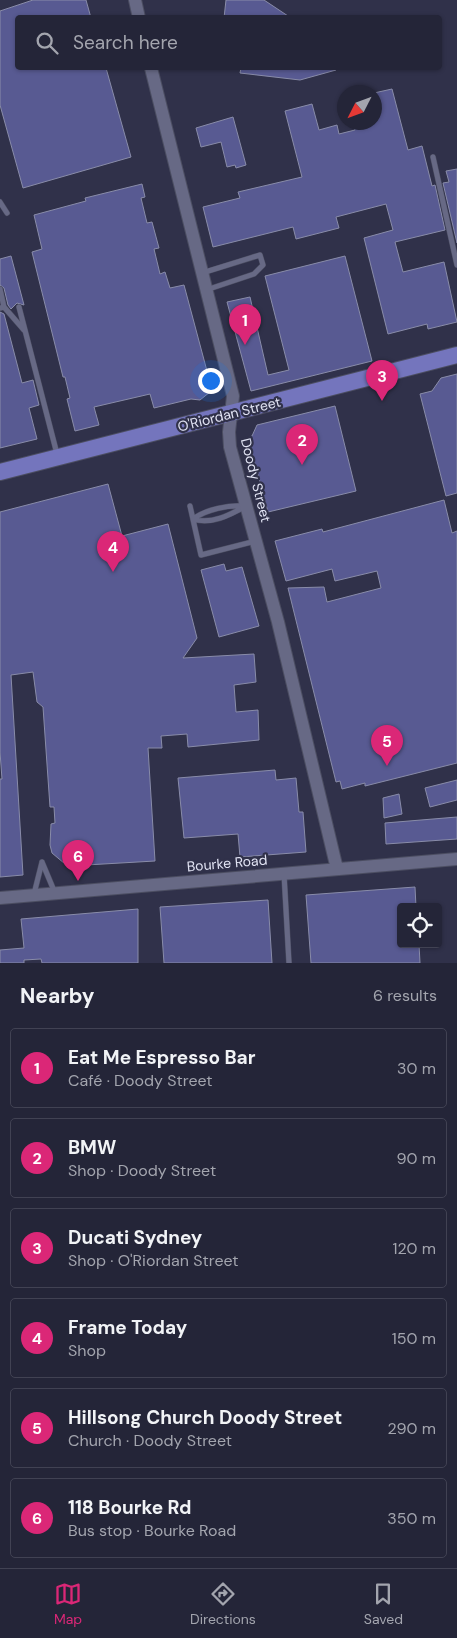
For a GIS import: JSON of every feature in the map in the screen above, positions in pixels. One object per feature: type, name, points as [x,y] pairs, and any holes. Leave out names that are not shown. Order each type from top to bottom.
[{"type":"main road","name":"O'Riordan Street","points":[[0,472],[457,355]]},
{"type":"street","points":[[135,0],[138,15]]},
{"type":"street","name":"Doody Street","points":[[151,70],[233,396],[228,432],[230,447],[256,540],[337,869]]},
{"type":"street","name":"Bourke Road","points":[[0,898],[457,859]]},
{"type":"lane","points":[[433,157],[457,264]]},
{"type":"lane","points":[[0,202],[7,213]]},
{"type":"lane","points":[[202,273],[260,255],[263,264],[254,274],[206,290]]},
{"type":"lane","points":[[0,289],[2,307],[26,332]]},
{"type":"lane","points":[[19,306],[58,457]]},
{"type":"lane","points":[[190,506],[201,555],[256,540]]},
{"type":"lane","points":[[193,519],[200,514],[231,506],[246,506]]},
{"type":"lane","points":[[193,519],[203,522],[230,515],[246,506]]},
{"type":"lane","points":[[34,895],[42,862],[56,893]]},
{"type":"lane","points":[[284,874],[289,963]]},
{"type":"building","points":[[33,0],[86,0],[90,15],[15,15],[15,70],[107,70],[131,157],[23,188],[0,105],[0,11]]},
{"type":"building","points":[[226,0],[264,0],[286,15],[224,15]]},
{"type":"building","points":[[241,70],[336,70],[300,80],[240,73]]},
{"type":"building","points":[[392,89],[408,150],[422,146],[432,186],[435,185],[445,230],[395,242],[403,272],[444,262],[457,322],[428,329],[427,324],[388,334],[364,238],[393,230],[386,204],[336,217],[339,228],[296,239],[293,227],[213,247],[203,207],[240,198],[238,192],[302,177],[285,111],[312,104],[319,130],[337,125],[339,134],[355,130],[382,130],[382,91]]},
{"type":"building","points":[[233,117],[246,165],[236,168],[235,165],[227,167],[221,142],[201,147],[196,128]]},
{"type":"building","points":[[457,169],[457,243],[443,183],[449,182],[446,171]]},
{"type":"building","points":[[142,184],[145,197],[141,198],[147,223],[152,222],[159,248],[154,249],[160,274],[165,272],[170,288],[184,285],[211,386],[210,392],[200,400],[191,399],[154,408],[150,394],[94,407],[99,425],[75,431],[67,399],[70,398],[65,377],[63,377],[32,252],[42,249],[34,215],[86,201],[85,198]]},
{"type":"building","points":[[11,256],[24,305],[17,303],[11,309],[8,305],[4,288],[0,285],[0,259]]},
{"type":"building","points":[[345,256],[372,361],[251,391],[227,302],[250,297],[268,375],[289,370],[265,276]]},
{"type":"building","points":[[0,312],[4,314],[22,383],[33,380],[39,405],[29,408],[37,439],[0,448]]},
{"type":"building","points":[[457,374],[457,493],[446,496],[420,394],[432,391],[441,378]]},
{"type":"building","points":[[335,406],[356,491],[268,512],[248,438],[252,436],[257,425]]},
{"type":"building","points":[[108,484],[122,536],[168,524],[197,638],[183,658],[254,654],[256,682],[234,685],[236,712],[258,710],[259,740],[188,747],[187,734],[161,736],[162,748],[148,748],[155,861],[86,865],[84,868],[71,869],[52,853],[50,845],[51,824],[55,823],[54,807],[50,807],[43,707],[37,702],[33,672],[11,675],[23,875],[0,877],[0,779],[2,779],[0,752],[0,512]]},
{"type":"building","points":[[444,500],[452,533],[457,531],[457,763],[365,786],[365,783],[342,789],[340,781],[336,782],[288,588],[324,587],[327,602],[381,588],[377,571],[335,581],[332,569],[286,581],[275,541],[322,529],[323,532]]},
{"type":"building","points":[[224,564],[226,571],[242,567],[259,626],[219,637],[201,570]]},
{"type":"building","points":[[275,770],[276,780],[296,778],[299,812],[303,812],[306,852],[240,857],[238,834],[184,838],[178,778]]},
{"type":"building","points":[[457,780],[457,800],[430,807],[425,788]]},
{"type":"building","points":[[399,794],[402,814],[384,818],[383,798]]},
{"type":"building","points":[[457,817],[457,839],[386,844],[385,823]]},
{"type":"building","points":[[415,887],[416,903],[397,903],[397,948],[419,948],[420,963],[311,963],[306,895]]},
{"type":"building","points":[[268,900],[272,963],[164,963],[160,907]]},
{"type":"building","points":[[138,909],[138,963],[42,963],[41,959],[24,960],[24,963],[0,963],[0,950],[24,948],[21,919]]},
{"type":"place","name":"Eat Me Espresso Bar","points":[[245,345]]},
{"type":"place","name":"Ducati Sydney","points":[[382,401]]},
{"type":"place","name":"BMW","points":[[302,465]]},
{"type":"place","name":"Frame Today","points":[[113,572]]},
{"type":"place","name":"Hillsong Church Doody Street","points":[[387,766]]},
{"type":"place","name":"118 Bourke Rd","points":[[78,881]]}]
